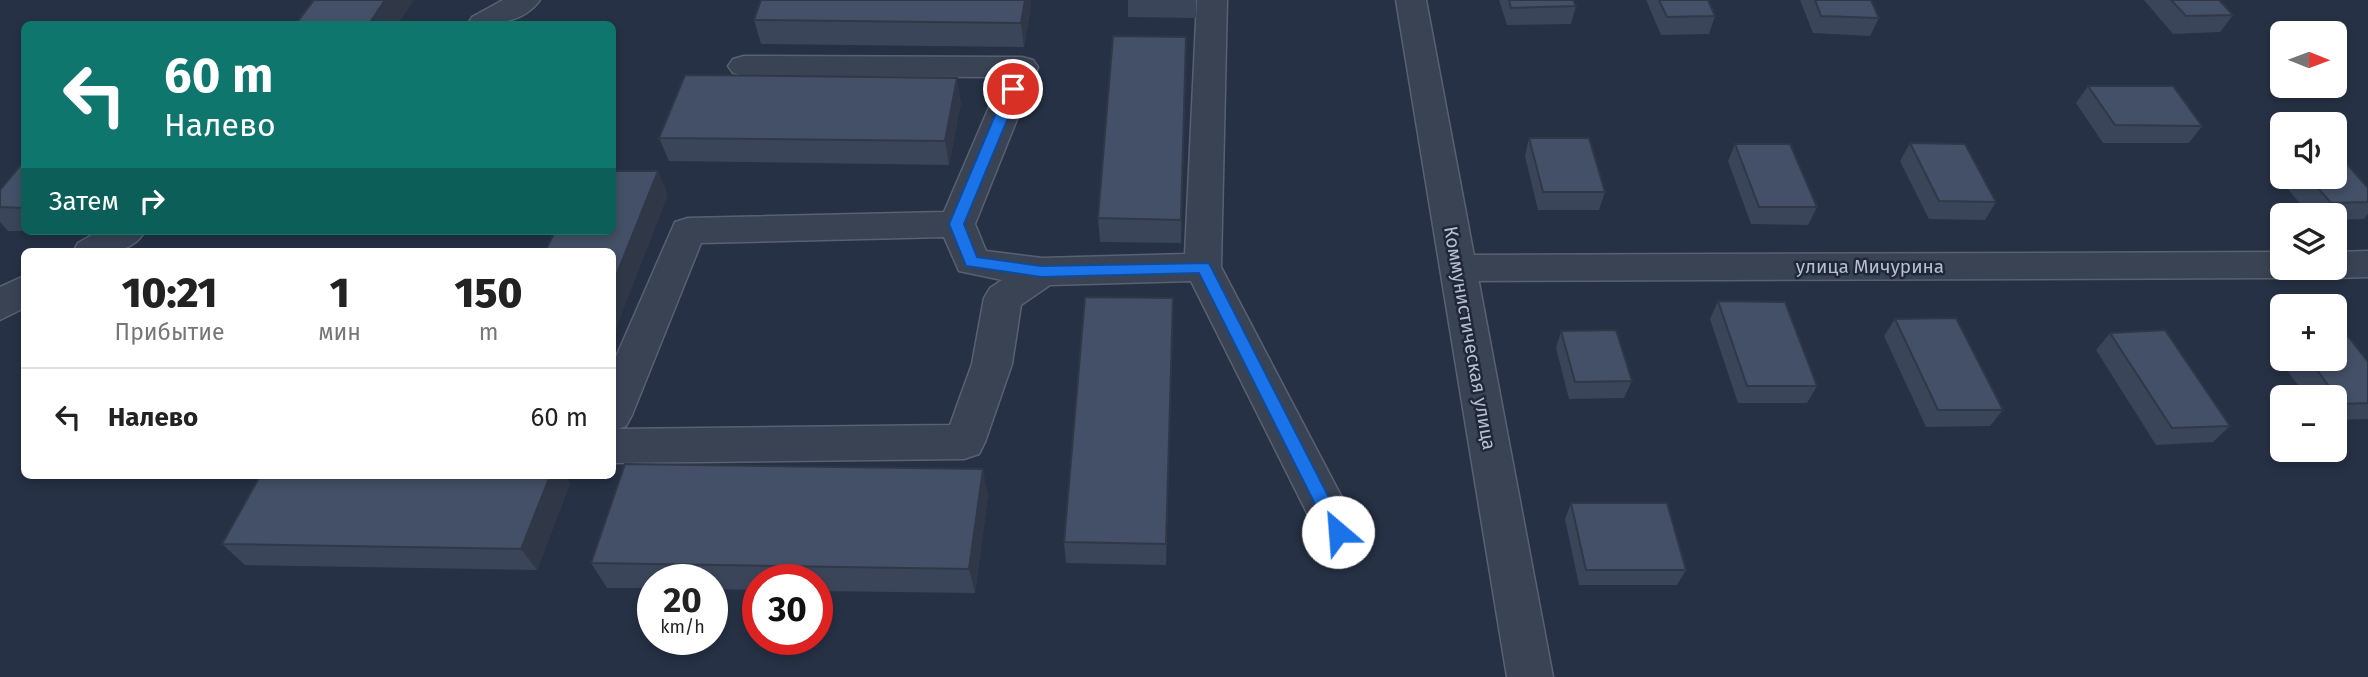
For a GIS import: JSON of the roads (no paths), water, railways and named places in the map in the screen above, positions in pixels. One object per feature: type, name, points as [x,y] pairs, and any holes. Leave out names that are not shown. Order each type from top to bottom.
[{"type":"street","points":[[488,21],[525,0]]},
{"type":"street","points":[[1212,0],[1203,267],[1338,532]]},
{"type":"street","name":"Коммунистическая улица","points":[[1410,0],[1530,677]]},
{"type":"street","points":[[744,66],[1022,67],[957,224],[972,262],[1041,272],[1203,267]]},
{"type":"street","points":[[616,405],[688,231],[957,224]]},
{"type":"street","points":[[98,248],[120,235]]},
{"type":"street","points":[[2347,265],[2368,264]]},
{"type":"street","name":"улица Мичурина","points":[[1458,268],[2270,265]]},
{"type":"street","points":[[616,446],[964,442],[992,364],[1003,298],[1041,272]]}]
